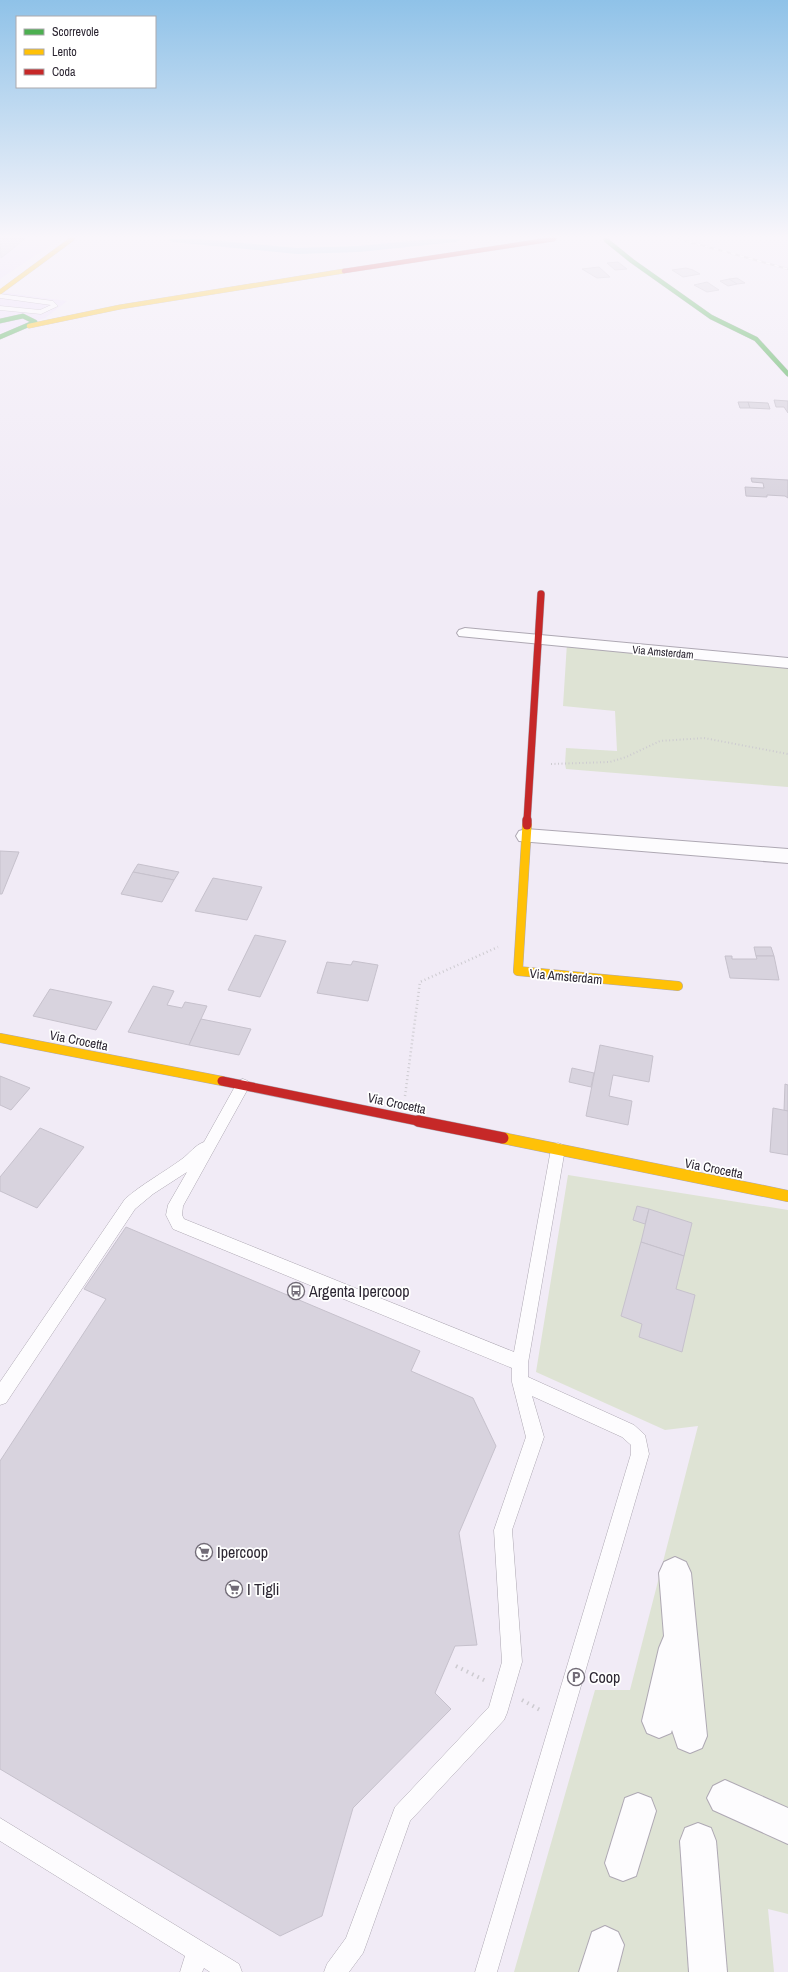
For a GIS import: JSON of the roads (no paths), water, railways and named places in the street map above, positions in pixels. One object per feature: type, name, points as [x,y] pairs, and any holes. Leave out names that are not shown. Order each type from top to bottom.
[{"type":"street","points":[[0,337],[12,331]]},
{"type":"street","points":[[740,331],[756,339],[788,374]]},
{"type":"street","name":"Via Amsterdam","points":[[541,594],[518,971],[678,986]]},
{"type":"street","name":"Via Amsterdam","points":[[464,633],[788,663]]},
{"type":"street","points":[[526,836],[788,856]]},
{"type":"street","name":"Via Crocetta","points":[[0,1038],[243,1085],[788,1196]]},
{"type":"street","points":[[683,1577],[680,1626],[690,1736]]},
{"type":"street","points":[[659,1721],[680,1626]]},
{"type":"street","points":[[724,1798],[788,1826]]},
{"type":"street","points":[[623,1863],[638,1811]]},
{"type":"street","points":[[698,1841],[708,1972]]},
{"type":"lane","points":[[243,1085],[176,1205],[174,1215],[178,1224],[520,1373],[628,1431],[639,1441],[640,1454],[486,1972]]},
{"type":"lane","points":[[0,1397],[130,1204],[142,1192],[200,1153],[214,1136]]},
{"type":"lane","points":[[335,1972],[355,1945],[402,1814],[497,1713],[512,1662],[503,1530],[535,1437],[520,1373],[558,1149]]},
{"type":"lane","points":[[0,1829],[195,1962],[231,1972]]},
{"type":"place","name":"Argenta Ipercoop","points":[[296,1291]]},
{"type":"place","name":"Ipercoop","points":[[204,1552]]},
{"type":"place","name":"I Tigli","points":[[234,1589]]},
{"type":"place","name":"Coop","points":[[576,1677]]}]
